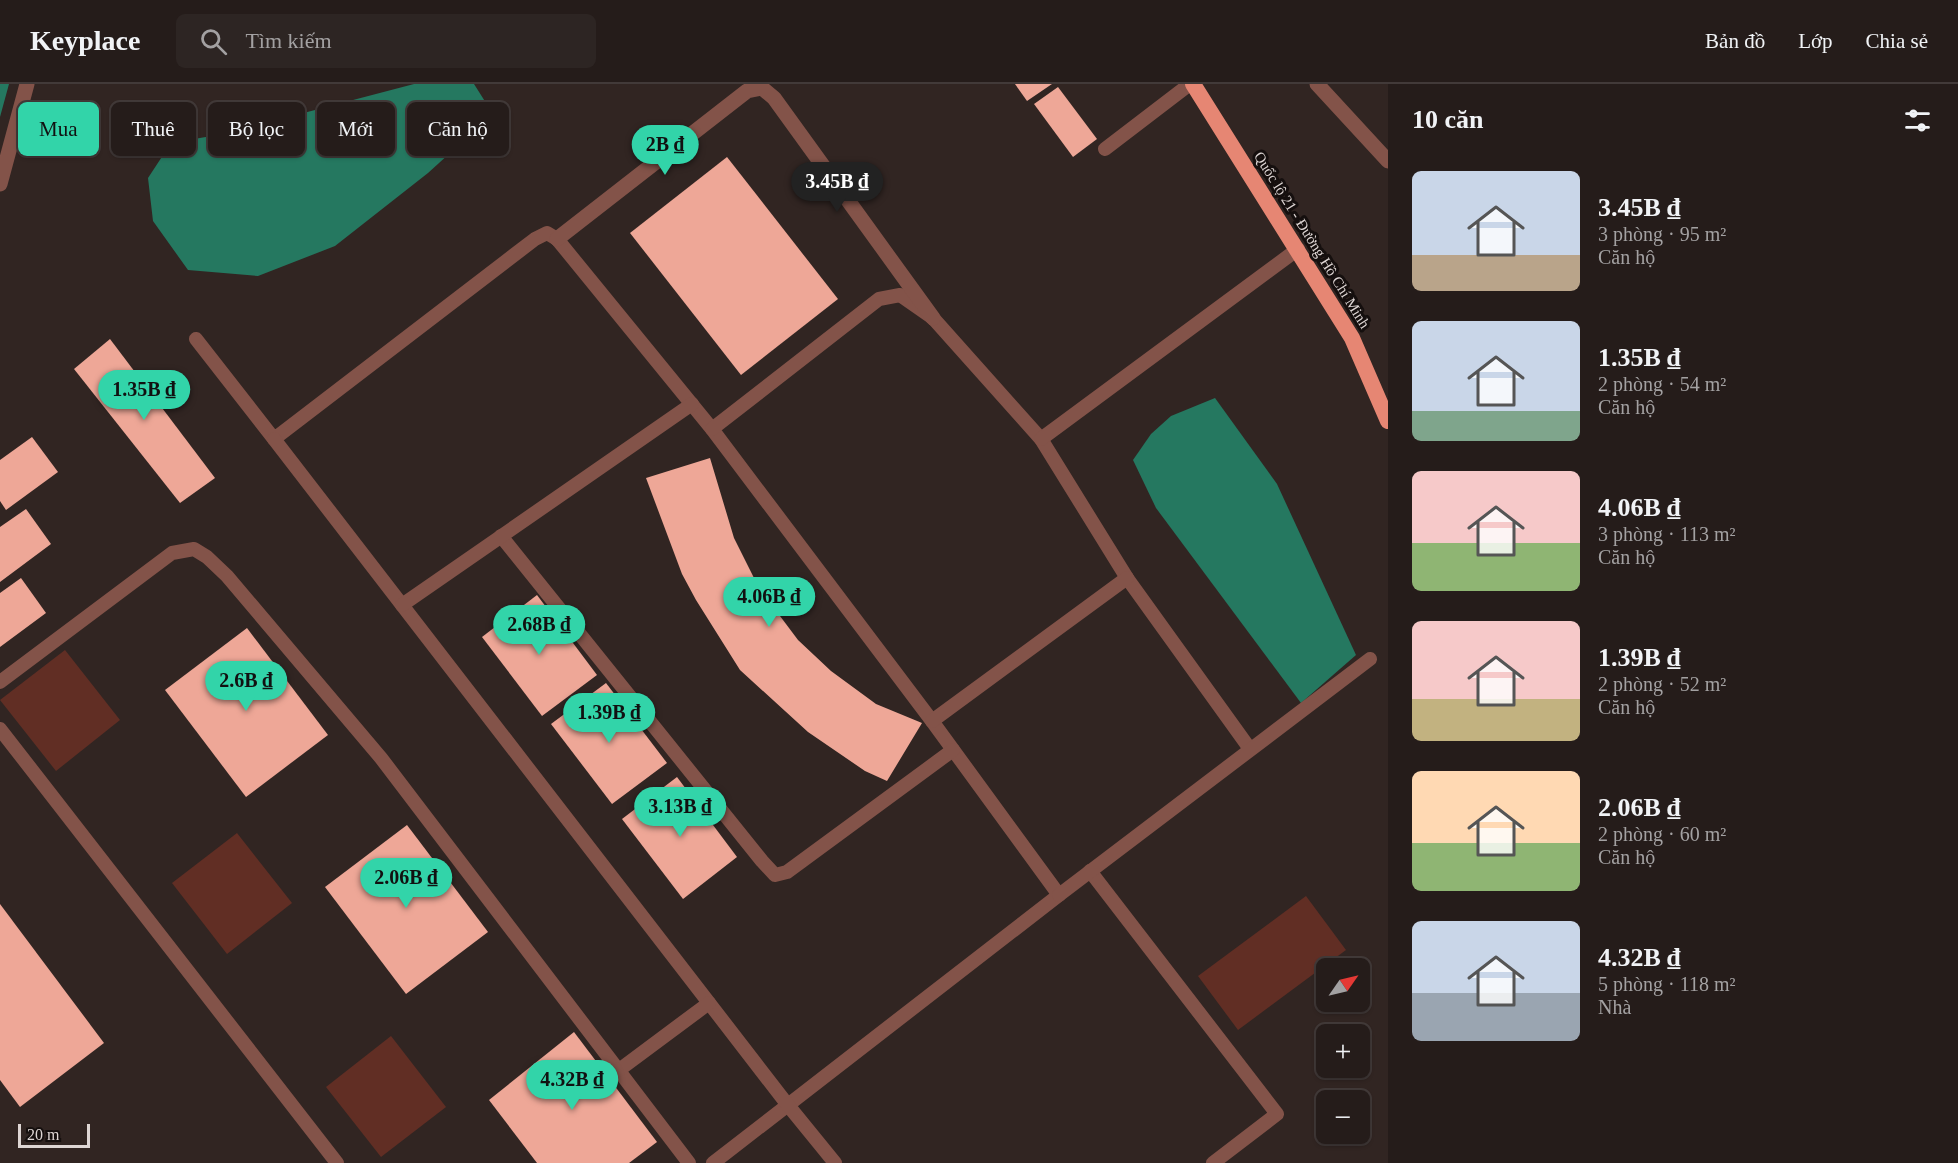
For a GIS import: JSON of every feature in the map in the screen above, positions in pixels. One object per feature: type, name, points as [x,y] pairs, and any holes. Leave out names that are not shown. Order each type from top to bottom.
[{"type":"highway","name":"Quốc lộ 21 - Đường Hồ Chí Minh","points":[[1192,84],[1352,338],[1388,422]]},
{"type":"street","points":[[0,184],[27,84]]},
{"type":"street","points":[[1317,84],[1388,161]]},
{"type":"street","points":[[556,239],[747,91],[762,88],[774,98],[933,318]]},
{"type":"lane","points":[[1105,149],[1192,84]]},
{"type":"lane","points":[[274,439],[535,239],[547,233],[556,239],[712,429],[1059,895]]},
{"type":"lane","points":[[1041,439],[1298,249]]},
{"type":"lane","points":[[712,429],[879,299],[900,295],[933,318],[1041,439],[1127,578],[1250,749]]},
{"type":"lane","points":[[196,339],[835,1163]]},
{"type":"lane","points":[[402,605],[692,404]]},
{"type":"lane","points":[[501,536],[762,861],[775,874],[787,872],[953,750]]},
{"type":"lane","points":[[0,682],[172,553],[194,549],[207,557],[227,576],[381,758],[689,1163]]},
{"type":"lane","points":[[932,722],[1127,578]]},
{"type":"lane","points":[[713,1163],[1090,871],[1370,659]]},
{"type":"lane","points":[[0,729],[337,1163]]},
{"type":"lane","points":[[1090,871],[1277,1114],[1213,1163]]},
{"type":"lane","points":[[619,1070],[709,1003]]},
{"type":"shaded area","points":[[0,84],[9,84],[0,117]]},
{"type":"shaded area","points":[[414,84],[474,84],[485,102],[407,102],[407,156],[447,156],[335,246],[258,276],[188,270],[153,221],[148,178],[162,156],[196,156],[196,139],[208,137],[208,156],[305,156],[305,113],[317,109],[317,156],[395,156],[395,102],[345,102]]},
{"type":"shaded area","points":[[1215,398],[1277,484],[1356,655],[1301,703],[1156,508],[1133,460],[1151,434],[1171,416]]},
{"type":"shaded area","points":[[65,650],[120,720],[56,771],[0,700]]},
{"type":"shaded area","points":[[237,833],[292,903],[227,954],[172,883]]},
{"type":"shaded area","points":[[1306,896],[1346,950],[1335,958],[1316,958],[1316,972],[1238,1030],[1198,976]]},
{"type":"shaded area","points":[[391,1036],[446,1107],[381,1157],[326,1087]]},
{"type":"building","points":[[1015,84],[1052,84],[1027,101]]},
{"type":"building","points":[[1058,87],[1097,139],[1073,157],[1034,104]]},
{"type":"building","points":[[727,157],[838,299],[741,375],[630,233]]},
{"type":"building","points":[[110,339],[215,478],[180,503],[74,369]]},
{"type":"building","points":[[32,437],[58,472],[6,510],[0,501],[0,460]]},
{"type":"building","points":[[710,458],[734,538],[759,588],[798,640],[831,671],[876,704],[922,723],[887,781],[865,771],[808,732],[740,670],[696,600],[682,574],[646,478]]},
{"type":"building","points":[[26,509],[51,544],[0,582],[0,527]]},
{"type":"building","points":[[21,578],[46,613],[0,647],[0,593]]},
{"type":"building","points":[[537,595],[597,675],[542,716],[482,637]]},
{"type":"building","points":[[247,628],[328,735],[246,797],[165,690]]},
{"type":"building","points":[[606,683],[667,763],[612,804],[551,724]]},
{"type":"building","points":[[677,777],[737,857],[683,899],[622,819]]},
{"type":"building","points":[[407,825],[488,932],[406,994],[325,887]]},
{"type":"building","points":[[0,904],[104,1043],[20,1107],[0,1080]]},
{"type":"building","points":[[574,1032],[657,1142],[629,1163],[537,1163],[489,1100]]}]
